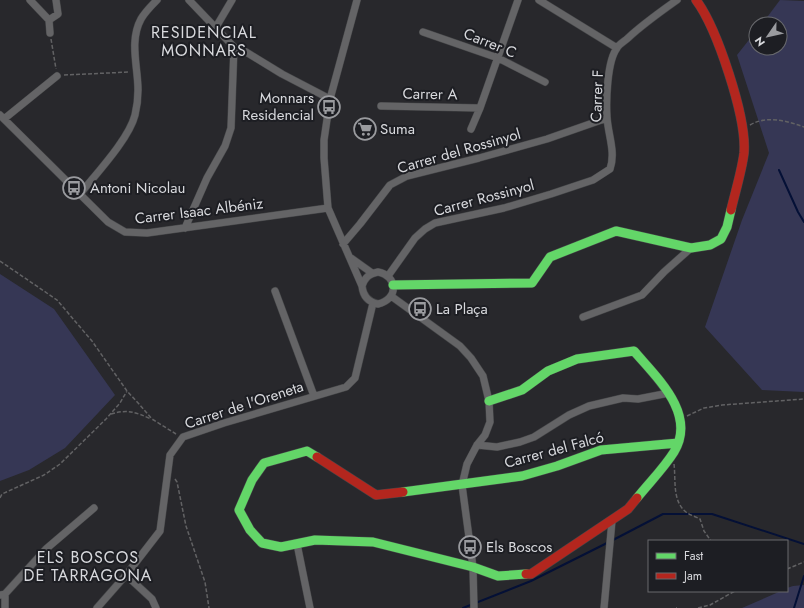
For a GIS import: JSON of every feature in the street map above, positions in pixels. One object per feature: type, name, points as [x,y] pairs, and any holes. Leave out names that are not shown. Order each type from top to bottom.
[{"type":"street","points":[[30,0],[49,20],[50,33]]},
{"type":"street","points":[[49,20],[58,14],[56,0]]},
{"type":"street","points":[[80,194],[121,142],[130,128],[135,115],[138,91],[134,48],[136,34],[141,19],[156,0]]},
{"type":"street","points":[[189,0],[234,47],[246,52],[282,74],[330,99]]},
{"type":"street","points":[[216,27],[232,0]]},
{"type":"street","points":[[350,258],[372,273],[383,273],[388,276],[393,285],[391,296],[384,302],[373,303],[364,296],[362,286],[328,208],[324,140],[330,99],[357,0]]},
{"type":"street","points":[[471,129],[480,108],[518,0]]},
{"type":"street","points":[[539,0],[617,48]]},
{"type":"street","name":"Carrer F","points":[[606,173],[610,169],[612,162],[607,118],[608,77],[617,48],[641,26],[677,0]]},
{"type":"street","points":[[393,285],[532,283],[550,256],[616,231],[691,248],[710,245],[721,239],[727,227],[744,153],[744,142],[734,86],[711,26],[703,8],[696,0]]},
{"type":"street","name":"Carrer C","points":[[423,32],[498,58],[545,82]]},
{"type":"street","points":[[185,228],[207,178],[225,146],[231,128],[234,47]]},
{"type":"street","points":[[2,117],[57,76]]},
{"type":"street","name":"Carrer A","points":[[381,106],[480,108]]},
{"type":"street","name":"Carrer Isaac Albéniz","points":[[2,117],[108,222],[125,232],[147,233],[328,208]]},
{"type":"street","name":"Carrer del Rossinyol","points":[[343,244],[390,185],[406,176],[547,139],[607,118]]},
{"type":"street","name":"Carrer Rossinyol","points":[[388,276],[415,238],[435,223],[504,208],[593,180],[606,173]]},
{"type":"street","points":[[583,318],[642,295],[664,272],[691,248]]},
{"type":"street","points":[[362,286],[364,280],[372,273]]},
{"type":"street","points":[[275,291],[314,396]]},
{"type":"street","points":[[391,296],[460,346],[471,358],[483,376],[490,401],[490,422],[485,436],[477,445],[467,464],[462,485],[473,567],[474,608]]},
{"type":"street","name":"Carrer de l'Oreneta","points":[[97,608],[126,575],[160,531],[170,455],[183,437],[224,422],[346,387],[355,378],[373,303]]},
{"type":"street","points":[[310,608],[297,544],[315,540],[373,542],[473,567],[498,576],[530,574],[628,509],[673,453],[678,443],[680,434],[680,419],[675,404],[669,393],[634,352],[577,359],[548,371],[522,390],[490,401]]},
{"type":"street","points":[[477,445],[497,447],[520,442],[534,437],[569,415],[589,406],[623,398],[644,398],[669,393]]},
{"type":"street","name":"Carrer del Falcó","points":[[297,544],[281,548],[262,543],[250,530],[239,510],[252,480],[264,463],[307,451],[376,495],[522,476],[557,466],[601,450],[678,443]]},
{"type":"street","points":[[5,608],[3,594],[46,548],[94,508]]},
{"type":"street","points":[[604,608],[612,521]]},
{"type":"street","points":[[126,575],[152,599],[156,608]]},
{"type":"path","points":[[50,33],[57,76],[137,72]]},
{"type":"path","points":[[742,129],[755,122],[772,120],[789,122],[804,127]]},
{"type":"path","points":[[0,261],[57,300],[92,341],[127,391],[152,419]]},
{"type":"path","points":[[0,498],[2,494],[44,475],[60,464],[111,414],[127,391]]},
{"type":"path","points":[[680,419],[704,408],[716,406],[804,399]]},
{"type":"path","points":[[111,414],[122,411],[132,411],[152,419],[173,433],[183,437]]},
{"type":"path","points":[[673,453],[675,490],[678,503],[686,513],[700,519],[704,531],[710,540]]},
{"type":"path","points":[[169,471],[177,482],[186,526],[205,582],[209,608]]},
{"type":"path","points":[[788,569],[804,562]]},
{"type":"path","points":[[698,608],[710,605],[733,592]]},
{"type":"shaded area","points":[[780,0],[804,1],[804,392],[762,390],[705,327],[742,220],[769,153],[737,55],[748,41],[748,56],[788,56],[788,16],[768,16]]},
{"type":"shaded area","points":[[0,274],[54,309],[115,395],[65,448],[29,470],[0,481]]},
{"type":"shaded area","points":[[804,585],[804,608],[742,608],[779,592],[788,592],[788,588]]},
{"type":"waterway","points":[[779,170],[804,222]]},
{"type":"waterway","points":[[613,540],[663,514],[712,514],[804,544]]},
{"type":"waterway","points":[[463,608],[531,581],[609,542]]},
{"type":"waterway","points":[[794,608],[804,576]]},
{"type":"traffic: fast","points":[[393,285],[532,283],[550,257],[616,231],[691,248],[710,245],[721,239],[727,227],[731,210]]},
{"type":"traffic: fast","points":[[489,401],[522,390],[548,371],[577,359],[634,351],[663,385],[671,397],[678,410],[681,424],[680,438],[674,452],[637,498]]},
{"type":"traffic: fast","points":[[403,492],[522,476],[557,466],[601,450],[678,443]]},
{"type":"traffic: fast","points":[[317,457],[307,451],[264,463],[252,480],[239,510],[250,530],[262,543],[281,547],[315,540],[373,542],[473,567],[498,576],[526,574]]},
{"type":"traffic: jam","points":[[696,0],[713,31],[721,51],[736,97],[741,118],[744,138],[744,153],[731,210]]},
{"type":"traffic: jam","points":[[317,457],[376,495],[403,492]]},
{"type":"traffic: jam","points":[[526,574],[531,574],[628,509],[637,498]]},
{"type":"place","name":"Monnars Residencial","points":[[329,107]]},
{"type":"place","name":"Suma","points":[[365,129]]},
{"type":"place","name":"Antoni Nicolau","points":[[74,188]]},
{"type":"place","name":"La Plaça","points":[[420,309]]},
{"type":"place","name":"Els Boscos","points":[[470,547]]},
{"type":"district","name":"RESIDENCIAL MONNARS","points":[[204,41]]},
{"type":"district","name":"ELS BOSCOS DE TARRAGONA","points":[[88,566]]}]
